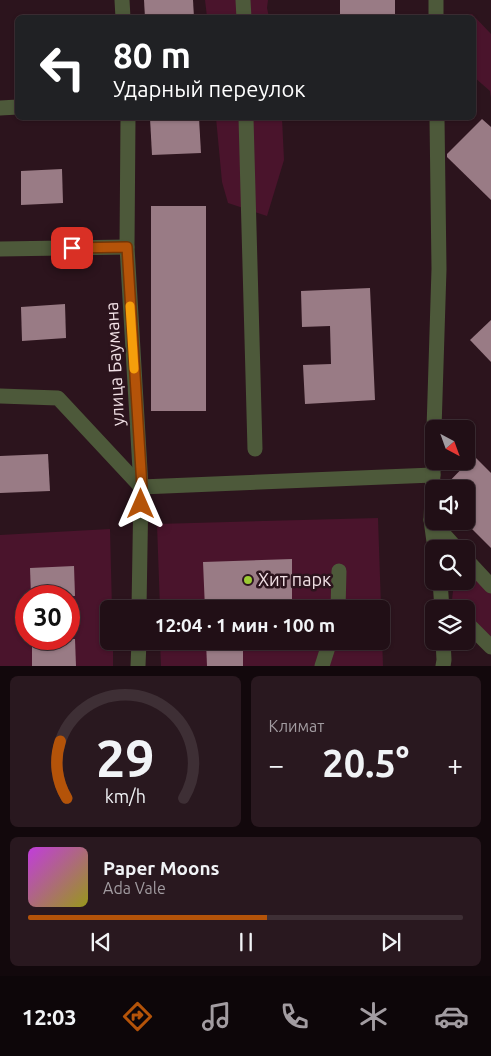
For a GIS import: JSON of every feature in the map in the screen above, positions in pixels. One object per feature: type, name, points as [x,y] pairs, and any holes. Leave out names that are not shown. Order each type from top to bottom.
[{"type":"street","points":[[122,0],[123,15]]},
{"type":"street","points":[[243,0],[244,15]]},
{"type":"street","points":[[436,0],[436,15]]},
{"type":"street","points":[[0,108],[15,107]]},
{"type":"street","name":"улица Баумана","points":[[128,120],[127,247],[142,487],[139,600]]},
{"type":"street","points":[[246,120],[255,449]]},
{"type":"street","points":[[434,420],[439,269],[437,120]]},
{"type":"street","points":[[0,248],[127,247]]},
{"type":"street","points":[[0,396],[58,398],[142,487],[433,475]]},
{"type":"street","points":[[433,470],[433,480]]},
{"type":"street","points":[[440,530],[449,540]]},
{"type":"street","points":[[475,569],[491,586]]},
{"type":"street","points":[[338,600],[339,571]]},
{"type":"street","points":[[475,631],[491,647]]},
{"type":"street","points":[[138,666],[139,650]]},
{"type":"street","points":[[322,666],[327,650]]},
{"type":"street","points":[[443,650],[443,666]]},
{"type":"shaded area","points":[[205,0],[268,0],[269,15],[207,15]]},
{"type":"shaded area","points":[[476,18],[491,34],[491,98],[490,91],[476,79]]},
{"type":"shaded area","points":[[216,120],[282,120],[284,160],[267,216],[228,203],[222,182]]},
{"type":"shaded area","points":[[378,518],[381,600],[160,600],[157,524]]},
{"type":"shaded area","points":[[110,529],[112,600],[100,600],[100,650],[113,650],[113,666],[0,666],[0,535]]},
{"type":"shaded area","points":[[475,579],[489,584],[491,589],[491,652],[475,640],[475,600],[452,600],[453,591],[475,590]]},
{"type":"shaded area","points":[[160,650],[382,650],[383,666],[161,666]]},
{"type":"building","points":[[144,0],[193,0],[194,15],[145,15]]},
{"type":"building","points":[[340,0],[395,0],[395,15],[340,15]]},
{"type":"building","points":[[482,119],[491,127],[491,200],[447,157],[447,154]]},
{"type":"building","points":[[150,120],[199,120],[201,153],[152,155]]},
{"type":"building","points":[[62,169],[63,203],[21,205],[21,171]]},
{"type":"building","points":[[151,206],[206,206],[206,411],[151,411]]},
{"type":"building","points":[[370,288],[375,400],[305,404],[303,365],[331,364],[330,326],[302,327],[301,291]]},
{"type":"building","points":[[65,304],[66,338],[22,341],[21,307]]},
{"type":"building","points":[[491,320],[491,362],[470,340]]},
{"type":"building","points":[[48,454],[50,491],[0,493],[0,456]]},
{"type":"building","points":[[475,457],[491,473],[491,548],[473,530],[475,530],[475,480],[451,480],[460,470],[475,470]]},
{"type":"building","name":"Хит парк","points":[[292,559],[292,599],[205,600],[203,562]]},
{"type":"building","points":[[74,566],[75,585],[31,585],[30,568]]},
{"type":"building","points":[[32,650],[75,650],[76,666],[32,666]]},
{"type":"building","name":"Хит парк","points":[[206,650],[243,650],[243,666],[207,666]]},
{"type":"slow traffic","points":[[130,306],[134,369]]},
{"type":"place","name":"Хит парк","points":[[248,580]]},
{"type":"route","points":[[72,248],[127,247],[142,487],[141,504]]}]
